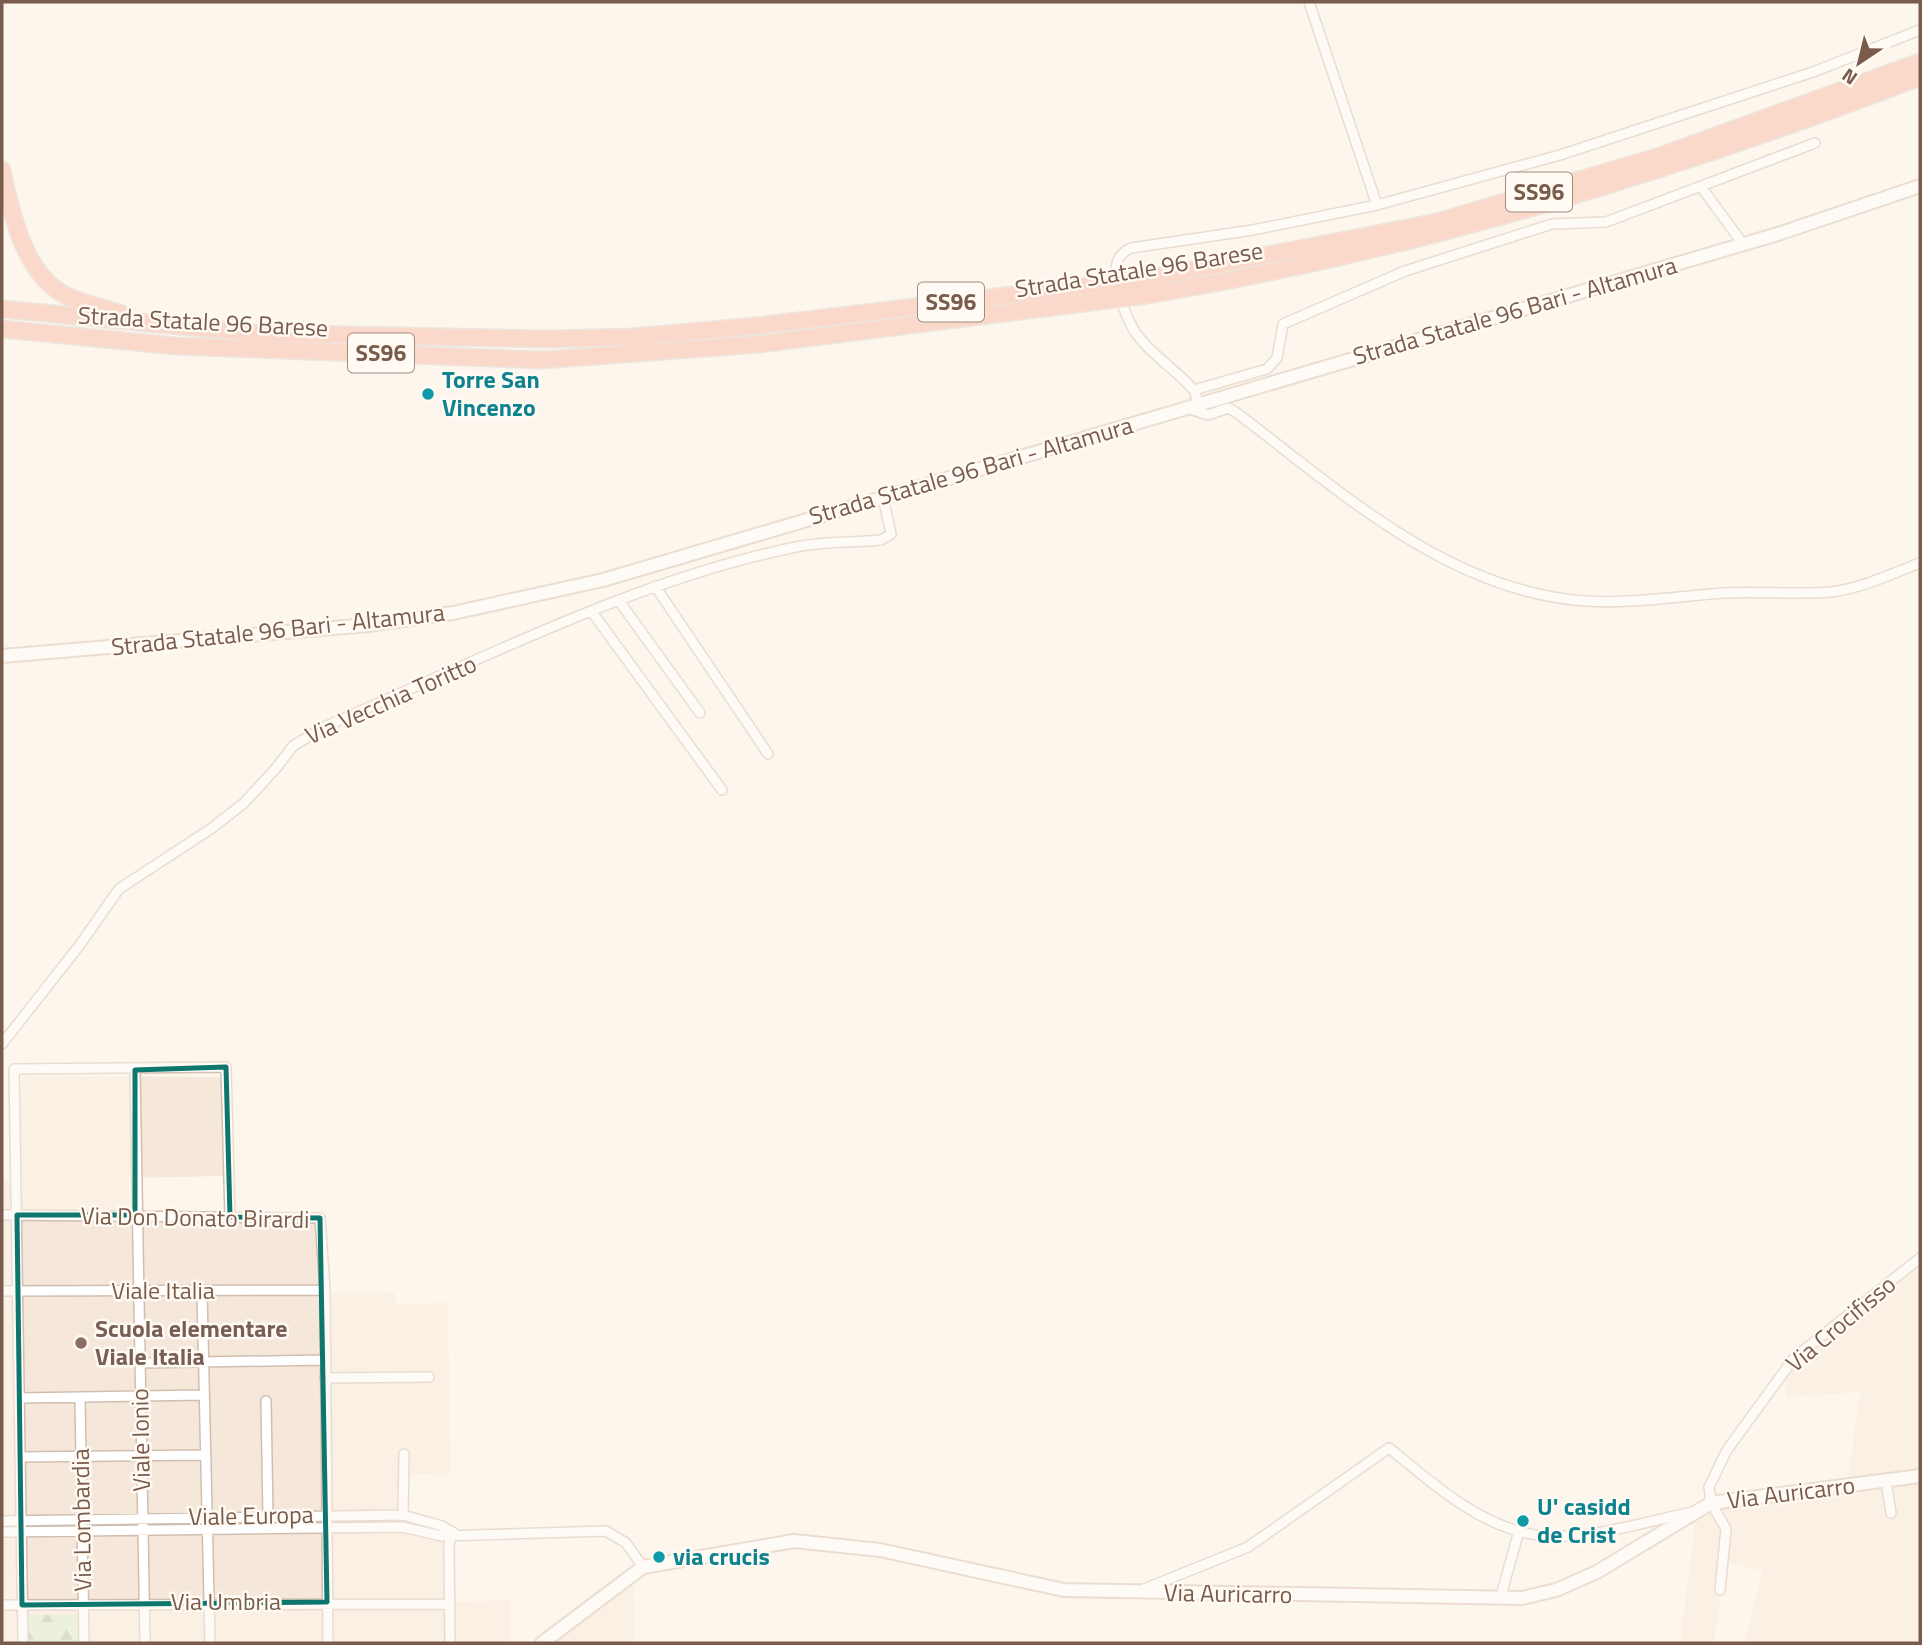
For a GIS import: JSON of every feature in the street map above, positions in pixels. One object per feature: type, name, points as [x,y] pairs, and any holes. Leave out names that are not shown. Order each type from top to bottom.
[{"type":"highway","name":"Strada Statale 96 Barese","points":[[2,329],[176,346],[542,360],[760,344],[1146,287],[1449,218],[1660,156],[1920,62]]},
{"type":"highway","name":"Strada Statale 96 Barese","points":[[2,309],[254,332],[547,339],[632,337],[1260,276],[1508,215],[1659,172],[1787,128],[1920,77]]},
{"type":"highway","points":[[2,207],[3,176]]},
{"type":"highway","points":[[3,176],[28,257],[47,282],[68,297],[147,323]]},
{"type":"street","points":[[1309,2],[1377,205]]},
{"type":"street","points":[[1920,30],[1813,72],[1573,151],[1377,205],[1253,230],[1146,245],[1123,252],[1116,272],[1123,313],[1130,328],[1194,390],[1193,406],[1208,415],[1228,408],[1237,413],[1404,537],[1493,579],[1542,593],[1586,601],[1759,591],[1829,592],[1853,588],[1920,563]]},
{"type":"street","points":[[1194,390],[1267,369],[1278,358],[1283,324],[1405,271],[1552,224],[1606,222],[1702,188],[1815,143]]},
{"type":"street","name":"Strada Statale 96 Bari - Altamura","points":[[2,656],[368,625],[453,613],[603,580],[1743,244],[1920,186]]},
{"type":"street","points":[[1702,188],[1743,244]]},
{"type":"street","name":"Via Vecchia Toritto","points":[[2,1044],[79,946],[118,889],[212,828],[244,803],[278,767],[293,746],[326,726],[655,586],[728,563],[799,546],[881,540],[891,534],[883,497]]},
{"type":"street","points":[[655,586],[768,754]]},
{"type":"street","points":[[619,601],[700,713]]},
{"type":"street","points":[[592,612],[722,790]]},
{"type":"street","points":[[23,1643],[14,1069],[135,1070],[226,1067],[230,1217]]},
{"type":"street","name":"Viale Ionio","points":[[135,1070],[135,1215],[145,1643]]},
{"type":"street","name":"Via Don Donato Birardi","points":[[2,1215],[320,1218],[325,1290]]},
{"type":"street","name":"Via Crocifisso","points":[[1710,1503],[1709,1487],[1727,1450],[1794,1358],[1920,1258]]},
{"type":"street","points":[[325,1290],[328,1643]]},
{"type":"street","name":"Viale Italia","points":[[2,1291],[325,1290]]},
{"type":"street","points":[[202,1291],[210,1643]]},
{"type":"street","points":[[139,1363],[325,1360]]},
{"type":"street","points":[[325,1378],[429,1377]]},
{"type":"street","points":[[19,1398],[204,1395]]},
{"type":"street","name":"Via Lombardia","points":[[80,1398],[85,1643]]},
{"type":"street","points":[[266,1401],[268,1516]]},
{"type":"street","points":[[1135,1592],[1195,1571],[1248,1547],[1389,1448],[1475,1513],[1527,1534],[1587,1535],[1697,1511]]},
{"type":"street","points":[[403,1515],[404,1454]]},
{"type":"street","points":[[20,1457],[205,1455]]},
{"type":"street","name":"Via Auricarro","points":[[542,1643],[643,1567],[794,1541],[824,1542],[880,1550],[1064,1590],[1522,1598],[1556,1590],[1597,1572],[1710,1503],[1920,1476]]},
{"type":"street","points":[[1886,1481],[1891,1513]]},
{"type":"street","points":[[1710,1503],[1726,1529],[1720,1590]]},
{"type":"street","name":"Viale Europa","points":[[2,1521],[403,1515],[442,1526],[454,1534]]},
{"type":"street","name":"Viale Europa","points":[[2,1532],[402,1527],[442,1536],[606,1531],[626,1543],[643,1567]]},
{"type":"street","points":[[1500,1599],[1519,1531]]},
{"type":"street","points":[[450,1643],[449,1543],[454,1534]]},
{"type":"street","name":"Via Umbria","points":[[2,1605],[209,1602],[450,1604]]},
{"type":"highlighted area","points":[[226,1067],[230,1217],[320,1218],[327,1602],[22,1605],[17,1215],[135,1215],[135,1070]]},
{"type":"shaded area","points":[[21,1076],[222,1077],[223,1176],[129,1178],[130,1221],[320,1223],[320,1294],[394,1292],[396,1304],[448,1303],[450,1475],[408,1474],[408,1513],[453,1525],[456,1602],[510,1600],[509,1643],[2,1643],[2,1180],[19,1179]]},
{"type":"shaded area","points":[[1920,1260],[1920,1643],[1745,1643],[1763,1571],[1725,1561],[1714,1643],[1680,1643],[1696,1518],[1727,1505],[1847,1488],[1860,1392],[1786,1397],[1786,1373],[1803,1352]]},
{"type":"shaded area","points":[[633,1582],[635,1643],[550,1643]]},
{"type":"green space","points":[[83,1614],[83,1643],[25,1643],[23,1615]]},
{"type":"place","name":"Torre San Vincenzo","points":[[428,394]]},
{"type":"place","name":"Scuola elementare Viale Italia","points":[[81,1343]]},
{"type":"place","name":"U' casidd de Crist","points":[[1523,1521]]},
{"type":"place","name":"via crucis","points":[[659,1557]]}]
